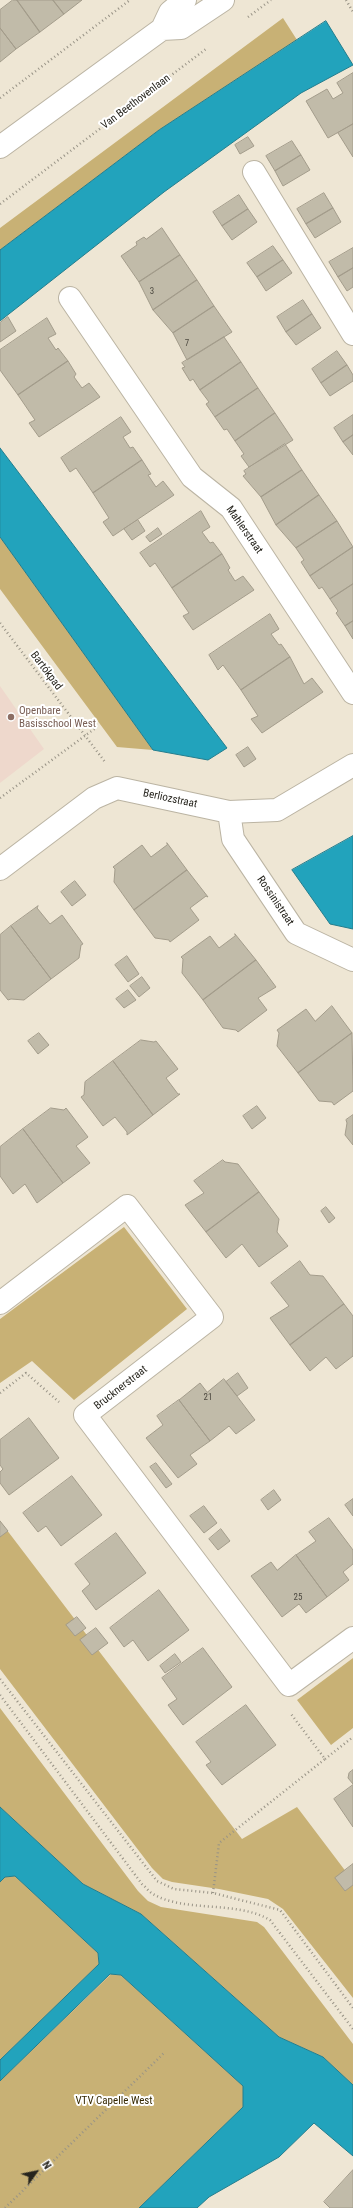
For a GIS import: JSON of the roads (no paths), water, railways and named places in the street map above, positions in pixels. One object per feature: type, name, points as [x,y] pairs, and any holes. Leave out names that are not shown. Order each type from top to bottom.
[{"type":"street","points":[[0,147],[162,29],[170,12],[185,0]]},
{"type":"street","points":[[162,29],[181,28],[223,0]]},
{"type":"street","points":[[254,172],[353,334]]},
{"type":"street","name":"Mahlerstraat","points":[[70,298],[192,477],[232,508],[353,693]]},
{"type":"street","name":"Berliozstraat","points":[[0,869],[94,798],[117,788],[229,812],[277,810],[353,764]]},
{"type":"street","name":"Rossinistraat","points":[[229,812],[234,839],[296,933],[353,960]]},
{"type":"street","name":"Brucknerstraat","points":[[0,1303],[127,1206],[212,1317],[85,1415],[289,1685],[353,1638]]},
{"type":"water","points":[[326,21],[353,65],[301,93],[164,192],[0,321],[0,250],[159,130]]},
{"type":"water","points":[[0,448],[227,748],[208,760],[153,750],[0,537]]},
{"type":"water","points":[[353,836],[353,929],[330,924],[292,870]]},
{"type":"water","points":[[0,1807],[83,1884],[141,1914],[279,2037],[323,2057],[353,2085],[353,2156],[314,2123],[279,2157],[209,2197],[197,2208],[139,2208],[243,2107],[243,2086],[121,1975],[110,1974],[0,2081],[0,2060],[99,1964],[98,1953],[15,1876],[5,1877],[0,1882]]},
{"type":"place","name":"Openbare Basisschool West","points":[[11,717]]},
{"type":"park label","name":"VTV Capelle West","points":[[114,2101]]}]
